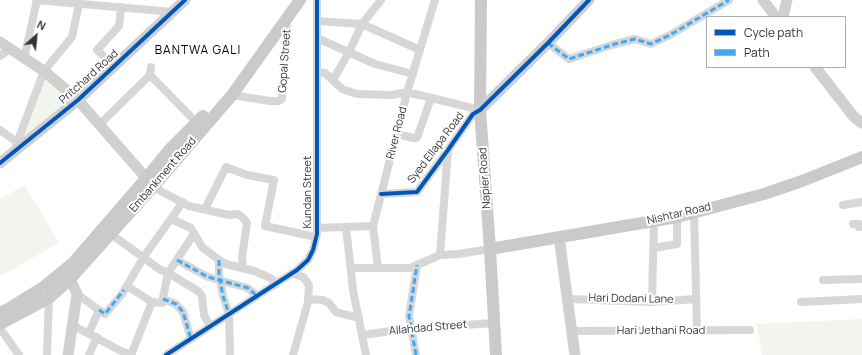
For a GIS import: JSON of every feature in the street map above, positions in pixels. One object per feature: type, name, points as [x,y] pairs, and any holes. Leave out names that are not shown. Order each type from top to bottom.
[{"type":"main road","name":"Embankment Road","points":[[0,324],[50,298],[70,279],[111,234],[150,183],[170,149],[197,124],[278,26],[296,0]]},
{"type":"main road","name":"Embankment Road","points":[[0,313],[45,286],[73,263],[150,183],[232,95],[300,0]]},
{"type":"main road","name":"Napier Road","points":[[481,0],[480,110],[496,355]]},
{"type":"main road","name":"Nishtar Road","points":[[490,248],[677,217],[764,194],[802,181],[862,157]]},
{"type":"street","points":[[24,59],[36,0],[173,12]]},
{"type":"street","name":"Pritchard Road","points":[[0,162],[15,147],[78,100],[185,0]]},
{"type":"street","name":"Kundan Street","points":[[166,355],[292,273],[308,260],[313,250],[317,228],[317,0]]},
{"type":"street","points":[[333,80],[349,52],[362,24],[381,0]]},
{"type":"street","name":"River Road","points":[[378,268],[373,226],[407,92],[435,0]]},
{"type":"street","points":[[317,72],[325,73],[342,89],[357,94],[392,95],[407,92],[480,110],[548,43],[588,0]]},
{"type":"street","points":[[548,43],[569,59],[635,39],[651,44],[670,35],[729,0]]},
{"type":"street","points":[[764,0],[775,16]]},
{"type":"street","points":[[783,16],[786,0]]},
{"type":"street","points":[[0,130],[15,147],[44,71],[72,37],[79,4]]},
{"type":"street","points":[[114,66],[98,50],[119,26],[121,8]]},
{"type":"street","name":"Gopal Street","points":[[232,95],[270,101],[279,101],[282,99],[287,19]]},
{"type":"street","points":[[317,21],[362,24],[420,50]]},
{"type":"street","points":[[317,38],[375,64],[413,74]]},
{"type":"street","points":[[0,42],[44,71],[78,100],[150,183],[189,206],[229,215],[238,214],[244,218],[247,223],[242,257],[243,268]]},
{"type":"street","points":[[0,56],[10,49]]},
{"type":"street","points":[[816,68],[862,124]]},
{"type":"street","points":[[100,124],[150,71],[197,124]]},
{"type":"street","points":[[396,134],[417,138],[431,98]]},
{"type":"street","name":"Syed Ellapa Road","points":[[381,194],[417,192],[473,114],[480,110]]},
{"type":"street","points":[[440,255],[448,150]]},
{"type":"street","points":[[205,210],[226,167],[247,175],[274,180],[265,226],[316,237]]},
{"type":"street","points":[[70,279],[77,294],[105,314],[126,288],[144,257],[183,202]]},
{"type":"street","points":[[843,205],[862,202]]},
{"type":"street","points":[[694,212],[697,331]]},
{"type":"street","points":[[654,248],[677,244],[677,217]]},
{"type":"street","points":[[171,219],[191,228],[202,247],[226,264],[266,276],[272,279],[275,285]]},
{"type":"street","points":[[652,302],[654,221]]},
{"type":"street","points":[[853,224],[859,224],[859,227],[862,227]]},
{"type":"street","points":[[317,228],[373,226]]},
{"type":"street","points":[[346,227],[353,290],[366,355]]},
{"type":"street","points":[[111,234],[144,257],[154,266],[198,291],[202,296],[204,314],[210,326]]},
{"type":"street","points":[[126,288],[152,302],[162,303],[168,273],[194,234]]},
{"type":"street","points":[[559,237],[575,355]]},
{"type":"street","points":[[351,268],[410,268],[440,255],[458,254],[490,248]]},
{"type":"street","points":[[177,260],[208,277],[248,288],[257,296]]},
{"type":"street","points":[[220,260],[219,274],[229,314],[230,355]]},
{"type":"street","points":[[416,355],[409,316],[417,265]]},
{"type":"street","points":[[292,273],[303,277],[309,285],[308,299],[293,355]]},
{"type":"street","points":[[823,280],[862,279]]},
{"type":"street","points":[[68,355],[77,294]]},
{"type":"street","points":[[47,355],[50,298]]},
{"type":"street","points":[[163,299],[176,304],[183,312],[191,339]]},
{"type":"street","points":[[308,299],[329,302],[335,315],[359,318]]},
{"type":"street","name":"Hari Dodani Lane","points":[[567,299],[652,302],[696,299]]},
{"type":"street","points":[[801,302],[862,299]]},
{"type":"street","points":[[72,325],[121,351],[132,355],[152,302]]},
{"type":"street","points":[[89,355],[99,310]]},
{"type":"street","name":"Allahdad Street","points":[[362,335],[494,322]]},
{"type":"street","points":[[0,328],[19,355]]},
{"type":"street","name":"Hari Jethani Road","points":[[571,331],[750,330]]},
{"type":"shaded area","points":[[45,78],[78,100],[14,151]]},
{"type":"shaded area","points":[[25,185],[59,243],[0,276],[0,199]]},
{"type":"shaded area","points":[[862,319],[862,355],[762,355],[757,324]]},
{"type":"marked path","points":[[548,43],[569,59],[635,39],[651,44],[670,35],[729,0]]},
{"type":"marked path","points":[[177,260],[208,277],[248,288],[257,296]]},
{"type":"marked path","points":[[219,260],[219,274],[223,296],[229,314]]},
{"type":"marked path","points":[[416,355],[409,316],[417,265]]},
{"type":"marked path","points":[[99,310],[105,314],[124,290]]},
{"type":"marked path","points":[[163,299],[176,304],[183,312],[191,339]]},
{"type":"cycle path","points":[[0,163],[78,100],[185,0]]},
{"type":"cycle path","points":[[166,355],[297,270],[308,260],[313,250],[317,234],[317,0]]},
{"type":"cycle path","points":[[381,194],[417,192],[473,114],[480,110],[589,0]]},
{"type":"district","name":"BANTWA GALI","points":[[198,51]]}]
